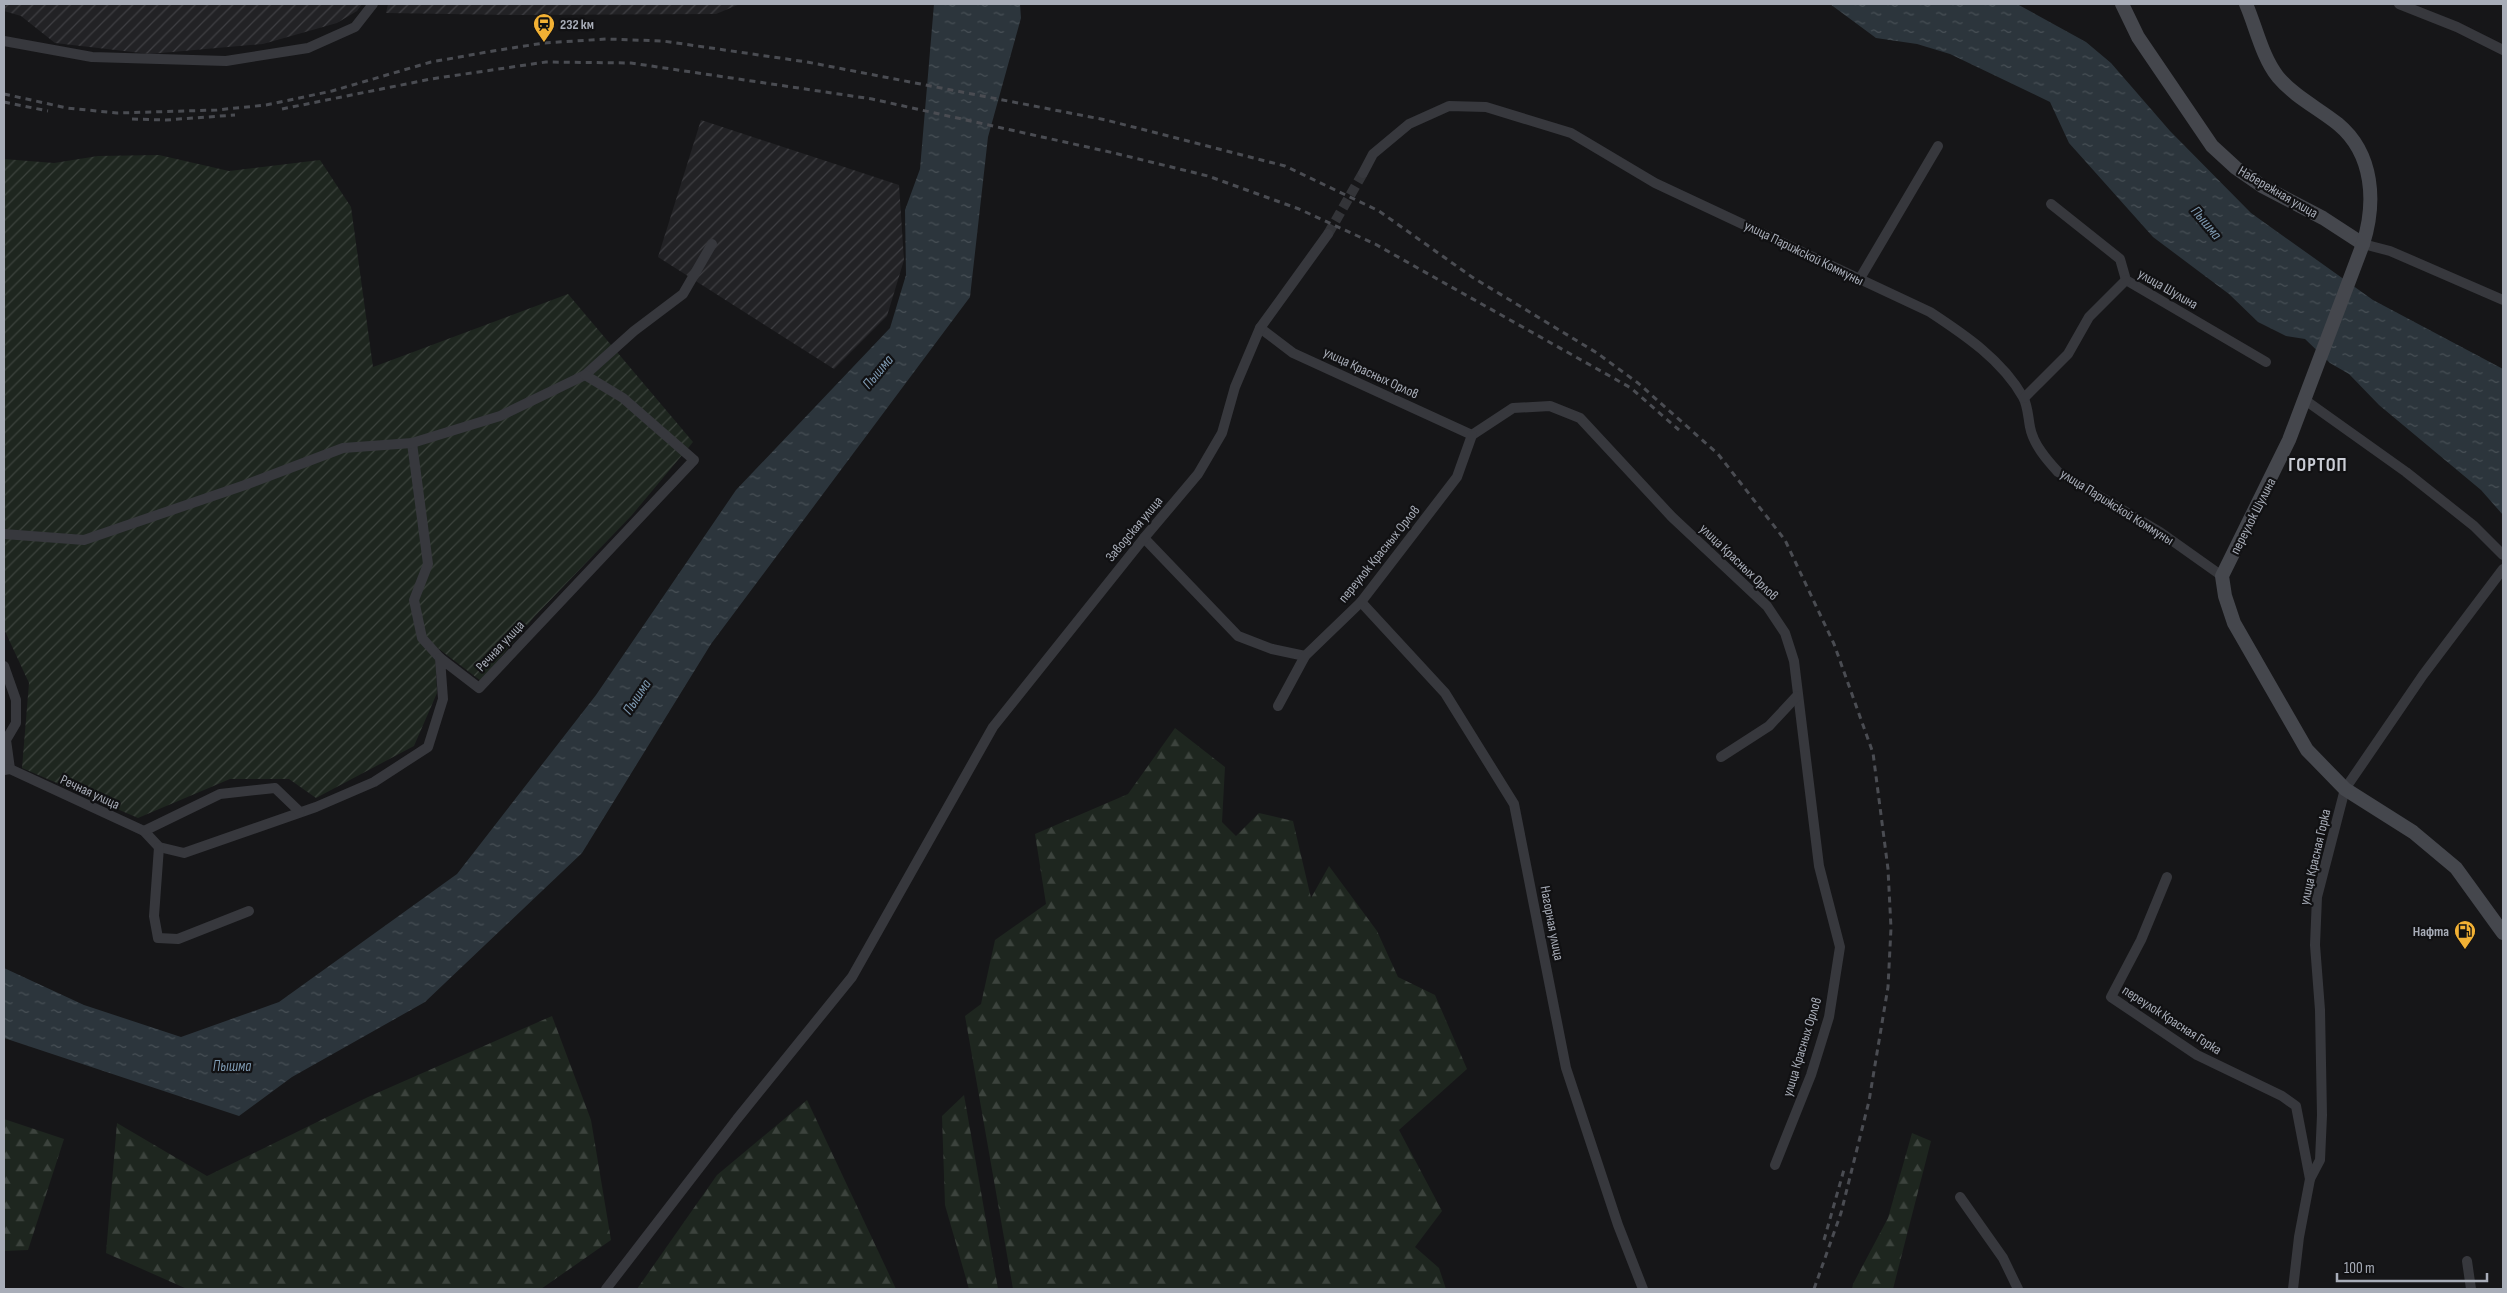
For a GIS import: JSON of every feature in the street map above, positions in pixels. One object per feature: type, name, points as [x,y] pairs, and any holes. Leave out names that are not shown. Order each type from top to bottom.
[{"type":"main road","name":"Набережная улица","points":[[2122,4],[2138,37],[2212,146],[2236,168],[2262,186],[2323,218],[2364,244]]},
{"type":"main road","name":"переулок Шулина","points":[[2222,576],[2266,491],[2289,440],[2364,244],[2369,226],[2371,200],[2367,169],[2358,149],[2339,125],[2292,91],[2278,76],[2267,60],[2246,4]]},
{"type":"main road","points":[[2222,576],[2225,596],[2234,623],[2307,750],[2345,789],[2413,832],[2456,868],[2503,933]]},
{"type":"street","points":[[4,41],[92,57],[226,61],[308,48],[355,27],[373,4]]},
{"type":"street","points":[[2400,4],[2457,27],[2503,50]]},
{"type":"street","name":"улица Парижской Коммуны","points":[[1363,173],[1373,154],[1409,124],[1449,106],[1486,107],[1571,132],[1655,183],[1930,312],[1969,337],[2000,367],[2024,398],[2032,437],[2048,462],[2058,472],[2160,532],[2222,576]]},
{"type":"street","points":[[1860,280],[1938,146]]},
{"type":"street","name":"улица Шулина","points":[[2051,204],[2120,259],[2126,280],[2266,362]]},
{"type":"street","name":"Заводская улица","points":[[606,1289],[737,1119],[852,977],[993,727],[1144,538],[1198,474],[1222,433],[1236,387],[1260,328],[1328,234]]},
{"type":"street","points":[[4,534],[84,540],[246,485],[343,448],[412,443],[500,416],[585,375],[634,331],[683,294],[712,244]]},
{"type":"street","name":"Набережная улица","points":[[2364,244],[2390,252],[2503,300]]},
{"type":"street","points":[[2024,398],[2068,354],[2089,317],[2126,280]]},
{"type":"street","name":"улица Красных Орлов","points":[[1260,328],[1293,352],[1472,434],[1513,408],[1550,406],[1580,418],[1672,517],[1767,606],[1785,633],[1794,661],[1819,866],[1840,947],[1826,1026],[1811,1075],[1776,1165]]},
{"type":"street","name":"Речная улица","points":[[440,658],[479,688],[694,460],[623,398],[585,375]]},
{"type":"street","points":[[2304,400],[2406,472],[2474,526],[2503,555]]},
{"type":"street","name":"переулок Красных Орлов","points":[[1278,706],[1304,656],[1361,602],[1457,477],[1472,434]]},
{"type":"street","points":[[249,911],[178,939],[158,938],[154,916],[159,847],[184,853],[300,812],[374,782],[428,747],[443,699],[440,658],[422,638],[414,600],[428,564],[412,443]]},
{"type":"street","points":[[1144,538],[1238,636],[1272,649],[1304,656]]},
{"type":"street","name":"улица Красная Горка","points":[[2293,1289],[2299,1236],[2310,1179],[2320,1160],[2322,1115],[2320,1010],[2315,945],[2318,897],[2345,789],[2422,675],[2503,569]]},
{"type":"street","name":"Нагорная улица","points":[[1361,602],[1445,693],[1514,804],[1566,1068],[1618,1225],[1643,1289]]},
{"type":"street","points":[[4,666],[16,700],[16,724],[5,741],[7,769]]},
{"type":"street","points":[[1721,757],[1769,726],[1797,696]]},
{"type":"street","name":"Речная улица","points":[[7,769],[144,831],[159,847]]},
{"type":"street","points":[[144,831],[220,794],[275,788],[300,812]]},
{"type":"street","name":"переулок Красная Горка","points":[[2167,877],[2141,940],[2111,997],[2197,1055],[2282,1096],[2296,1106],[2310,1179]]},
{"type":"street","points":[[1960,1197],[2003,1258],[2018,1289]]},
{"type":"street","points":[[2467,1262],[2471,1289]]},
{"type":"shaded area","points":[[4,4],[362,4],[357,11],[337,23],[263,44],[150,54],[55,43],[21,16],[4,11]]},
{"type":"shaded area","points":[[388,4],[740,4],[716,14],[517,15],[386,13]]},
{"type":"shaded area","points":[[701,120],[899,185],[904,260],[887,316],[834,369],[658,257]]},
{"type":"green space","points":[[159,155],[229,171],[320,160],[351,207],[373,367],[568,294],[693,442],[632,515],[534,617],[481,681],[435,646],[437,693],[414,746],[316,798],[289,779],[230,779],[138,818],[22,768],[29,683],[4,629],[4,159],[54,163],[98,156]]},
{"type":"green space","points":[[1175,728],[1225,767],[1222,822],[1236,836],[1259,813],[1293,821],[1311,898],[1329,866],[1377,931],[1398,977],[1435,995],[1467,1069],[1399,1130],[1442,1211],[1415,1247],[1439,1268],[1446,1289],[1013,1289],[965,1016],[981,1004],[995,940],[1046,904],[1035,834],[1128,794]]},
{"type":"green space","points":[[552,1016],[591,1120],[611,1240],[541,1289],[187,1289],[106,1253],[117,1123],[207,1176],[368,1097]]},
{"type":"green space","points":[[964,1095],[998,1289],[969,1289],[945,1205],[942,1116]]},
{"type":"green space","points":[[807,1100],[896,1289],[637,1289],[717,1175]]},
{"type":"green space","points":[[4,1119],[64,1139],[28,1250],[4,1251]]},
{"type":"green space","points":[[1912,1133],[1931,1141],[1893,1289],[1852,1289],[1888,1218]]},
{"type":"water","name":"Пышма","points":[[934,4],[1020,4],[1021,18],[988,137],[970,297],[711,644],[582,853],[425,1002],[292,1077],[239,1116],[4,1038],[4,968],[84,1005],[181,1037],[279,1002],[457,874],[596,695],[736,490],[890,328],[906,275],[905,210],[920,169]]},
{"type":"water","name":"Пышма","points":[[1830,4],[2017,4],[2086,42],[2111,63],[2170,131],[2251,213],[2373,300],[2503,369],[2503,515],[2481,490],[2379,405],[2349,374],[2330,363],[2305,339],[2286,336],[2258,322],[2229,294],[2153,237],[2069,143],[2050,102],[1950,54],[1917,44],[1876,38]]},
{"type":"tunnel","points":[[1328,234],[1363,173]]},
{"type":"railway","points":[[4,94],[67,108],[117,113],[217,110],[266,105],[332,91],[431,62],[544,43],[606,39],[663,41],[807,62],[1106,120],[1285,166],[1379,211],[1472,277],[1597,353],[1638,383],[1718,454],[1785,540],[1834,644],[1873,753],[1888,869],[1891,928],[1888,987],[1869,1101],[1841,1213],[1814,1289]]},
{"type":"railway","points":[[282,109],[431,79],[546,62],[631,63],[872,99],[1114,153],[1208,176],[1299,209],[1375,244],[1631,388],[1679,430]]},
{"type":"railway","points":[[4,102],[48,111]]},
{"type":"railway","points":[[132,119],[166,120],[235,115]]},
{"type":"railway","points":[[1824,1240],[1845,1166]]},
{"type":"place","name":"232 км","points":[[544,43]]},
{"type":"place","name":"Нафта","points":[[2465,950]]},
{"type":"district","name":"ГОРТОП","points":[[2318,465]]}]
